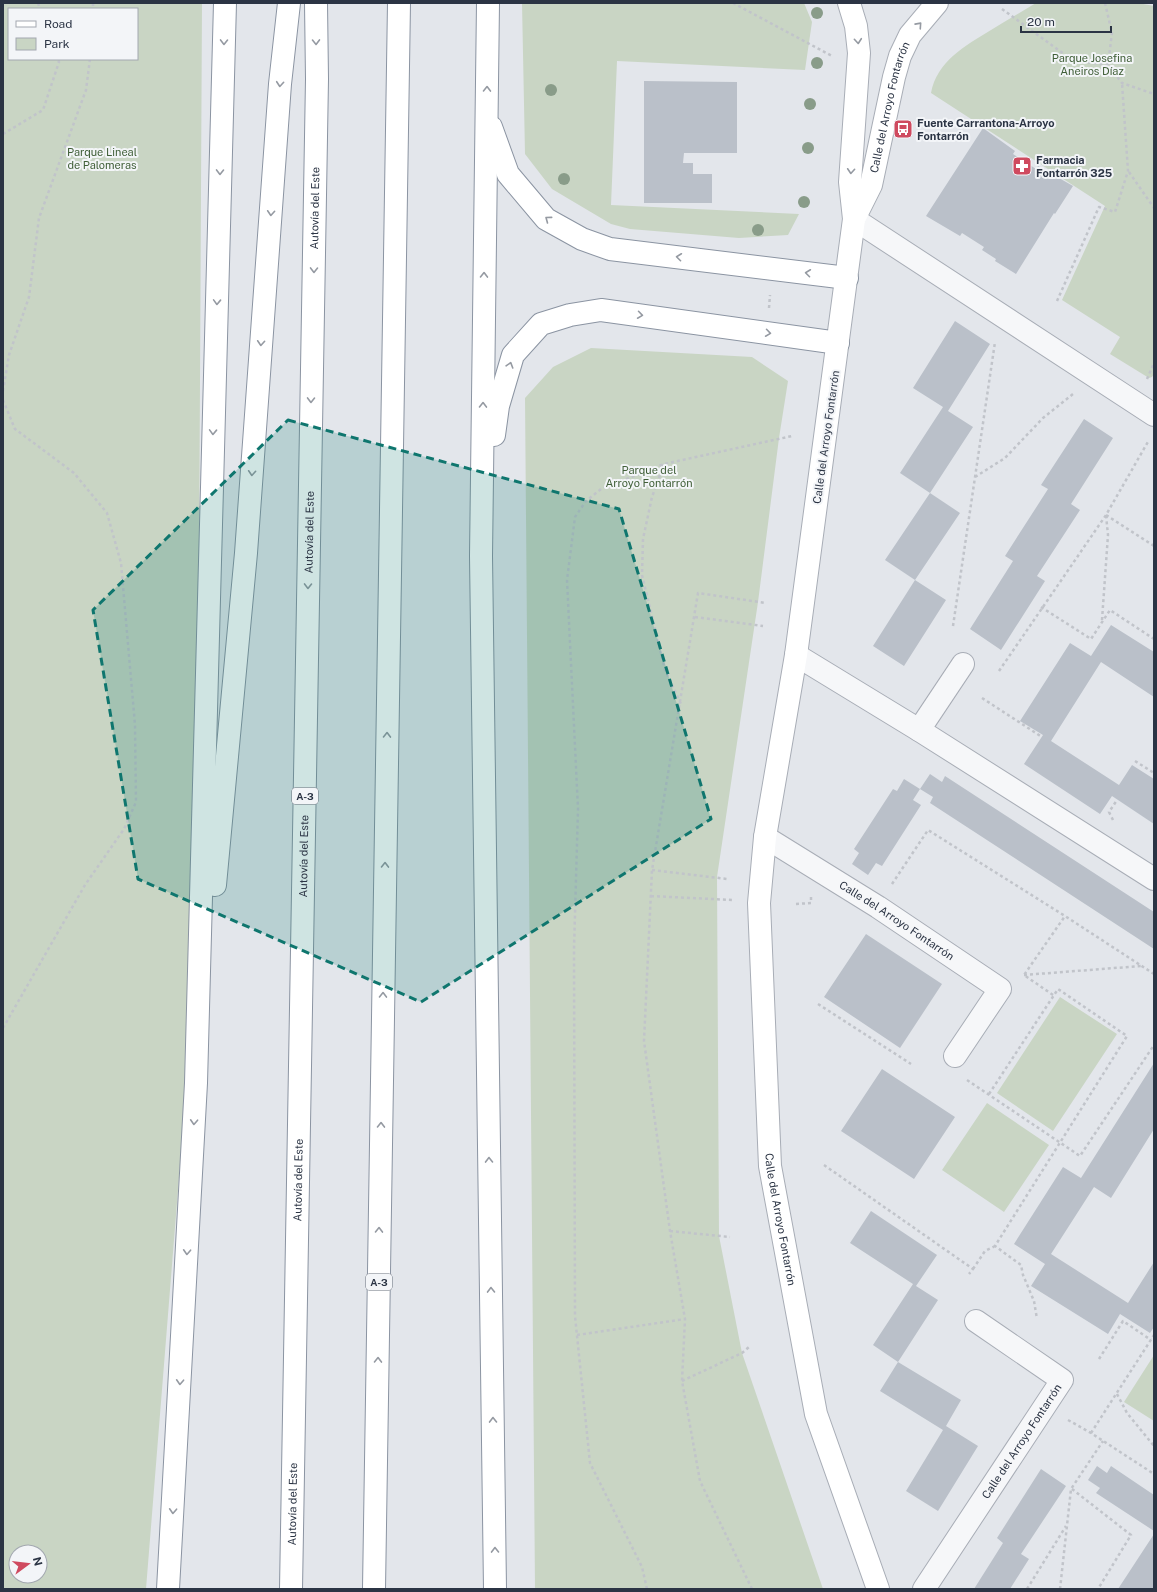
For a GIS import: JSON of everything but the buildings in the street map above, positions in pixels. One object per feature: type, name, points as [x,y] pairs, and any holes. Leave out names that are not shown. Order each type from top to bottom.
[{"type":"main road","points":[[168,1589],[196,1083],[224,3]]},
{"type":"main road","points":[[196,1083],[246,553],[280,84],[289,3]]},
{"type":"main road","name":"Autovía del Este","points":[[291,1589],[317,87],[316,3]]},
{"type":"main road","name":"A-3","points":[[374,1589],[399,3]]},
{"type":"main road","points":[[488,3],[481,556],[495,1589]]},
{"type":"main road","name":"Calle del Arroyo Fontarrón","points":[[849,3],[856,26],[859,53],[850,182],[854,219],[796,655],[765,837],[759,910],[770,1166],[816,1414],[878,1589]]},
{"type":"main road","name":"Calle del Arroyo Fontarrón","points":[[854,219],[871,185],[894,77],[900,56],[910,35],[937,3]]},
{"type":"main road","points":[[486,114],[508,174],[546,219],[582,239],[610,249],[847,278]]},
{"type":"main road","points":[[481,556],[498,406],[513,355],[541,324],[570,315],[601,310],[838,343]]},
{"type":"main road","points":[[378,1400],[389,1589]]},
{"type":"street","points":[[854,219],[1153,418]]},
{"type":"street","points":[[796,655],[920,730],[1154,879]]},
{"type":"street","points":[[920,730],[963,664]]},
{"type":"street","name":"Calle del Arroyo Fontarrón","points":[[765,837],[878,906],[1000,989],[955,1056]]},
{"type":"street","name":"Calle del Arroyo Fontarrón","points":[[924,1589],[1062,1380],[976,1321]]},
{"type":"path","points":[[733,3],[834,57]]},
{"type":"path","points":[[1105,3],[1112,33],[1108,65]]},
{"type":"path","points":[[1002,9],[1068,57],[1085,62],[1108,65],[1122,83],[1154,94]]},
{"type":"path","points":[[3,134],[43,110],[59,62],[58,60]]},
{"type":"path","points":[[3,391],[9,355],[29,297],[39,218],[86,90],[90,60]]},
{"type":"path","points":[[1057,301],[1099,207],[1115,212],[1128,171],[1122,83]]},
{"type":"path","points":[[1128,171],[1154,208]]},
{"type":"path","points":[[769,309],[771,288]]},
{"type":"path","points":[[953,626],[995,341]]},
{"type":"path","points":[[1147,379],[1154,364]]},
{"type":"path","points":[[975,477],[1005,458],[1043,418],[1073,394]]},
{"type":"path","points":[[3,400],[14,429],[74,473],[107,513],[121,563],[135,725],[136,802],[124,829],[85,885],[3,1028]]},
{"type":"path","points":[[999,670],[1041,607],[1106,515],[1153,418]]},
{"type":"path","points":[[647,1589],[642,1567],[590,1463],[575,1316],[574,949],[578,809],[567,580],[575,517],[586,500],[601,489],[664,464],[792,436]]},
{"type":"path","points":[[664,464],[652,497],[643,539],[642,575],[665,670],[681,704]]},
{"type":"path","points":[[1106,515],[1154,546]]},
{"type":"path","points":[[1102,622],[1108,535],[1106,515]]},
{"type":"path","points":[[752,1589],[700,1481],[682,1381],[685,1319],[670,1231],[644,1041],[652,870],[681,704],[698,593],[766,603]]},
{"type":"path","points":[[1041,607],[1092,639],[1110,610],[1154,639]]},
{"type":"path","points":[[695,617],[763,626]]},
{"type":"path","points":[[982,698],[1042,737]]},
{"type":"path","points":[[1135,761],[1154,773]]},
{"type":"path","points":[[1113,820],[1109,812],[1117,800]]},
{"type":"path","points":[[890,887],[928,830],[1154,974]]},
{"type":"path","points":[[652,870],[727,879]]},
{"type":"path","points":[[651,896],[725,899]]},
{"type":"path","points":[[796,904],[810,903]]},
{"type":"path","points":[[1024,975],[1065,916]]},
{"type":"path","points":[[1024,975],[1140,966]]},
{"type":"path","points":[[1024,975],[1053,995]]},
{"type":"path","points":[[969,1274],[984,1251],[995,1246],[1127,1036],[1058,989],[989,1094]]},
{"type":"path","points":[[818,1004],[911,1064]]},
{"type":"path","points":[[965,1078],[1080,1156],[1154,1046]]},
{"type":"path","points":[[824,1165],[973,1269]]},
{"type":"path","points":[[670,1231],[730,1237]]},
{"type":"path","points":[[995,1246],[1021,1265],[1023,1275],[1034,1301],[1037,1320]]},
{"type":"path","points":[[577,1335],[685,1319]]},
{"type":"path","points":[[1099,1359],[1123,1321],[1151,1340]]},
{"type":"path","points":[[1091,1433],[1154,1335]]},
{"type":"path","points":[[682,1381],[742,1353],[749,1347]]},
{"type":"path","points":[[1117,1393],[1127,1413],[1154,1446]]},
{"type":"path","points":[[1063,1417],[1091,1433],[1154,1474]]},
{"type":"path","points":[[1060,1589],[1071,1489],[1103,1441]]},
{"type":"path","points":[[1149,1471],[1154,1468]]},
{"type":"path","points":[[1071,1489],[1132,1535],[1098,1589]]},
{"type":"path","points":[[1027,1589],[1067,1524]]},
{"type":"highlighted area","points":[[288,420],[619,509],[711,819],[421,1002],[138,879],[93,610]]},
{"type":"green space","name":"Parque Lineal de Palomeras","points":[[3,3],[202,3],[197,953],[146,1589],[3,1589]]},
{"type":"green space","points":[[522,3],[804,3],[812,22],[805,70],[617,61],[611,205],[799,214],[788,235],[739,238],[630,229],[611,224],[552,189],[525,154]]},
{"type":"green space","name":"Parque Josefina Aneiros Díaz","points":[[1036,3],[1138,3],[1154,6],[1154,374],[1149,378],[1110,354],[1120,337],[1062,300],[1105,206],[931,93],[939,72],[946,63],[962,49]]},
{"type":"green space","name":"Parque del Arroyo Fontarrón","points":[[591,348],[752,357],[788,381],[779,438],[758,602],[717,877],[719,1236],[742,1353],[823,1589],[535,1589],[525,398],[553,367]]},
{"type":"green space","points":[[1060,997],[1117,1034],[1053,1131],[997,1093]]},
{"type":"green space","points":[[987,1103],[1049,1145],[1004,1212],[942,1170]]},
{"type":"green space","points":[[1154,1355],[1154,1421],[1124,1402]]},
{"type":"place","name":"Fuente Carrantona-Arroyo Fontarrón","points":[[903,129]]},
{"type":"place","name":"Farmacia Fontarrón 325","points":[[1022,166]]}]
